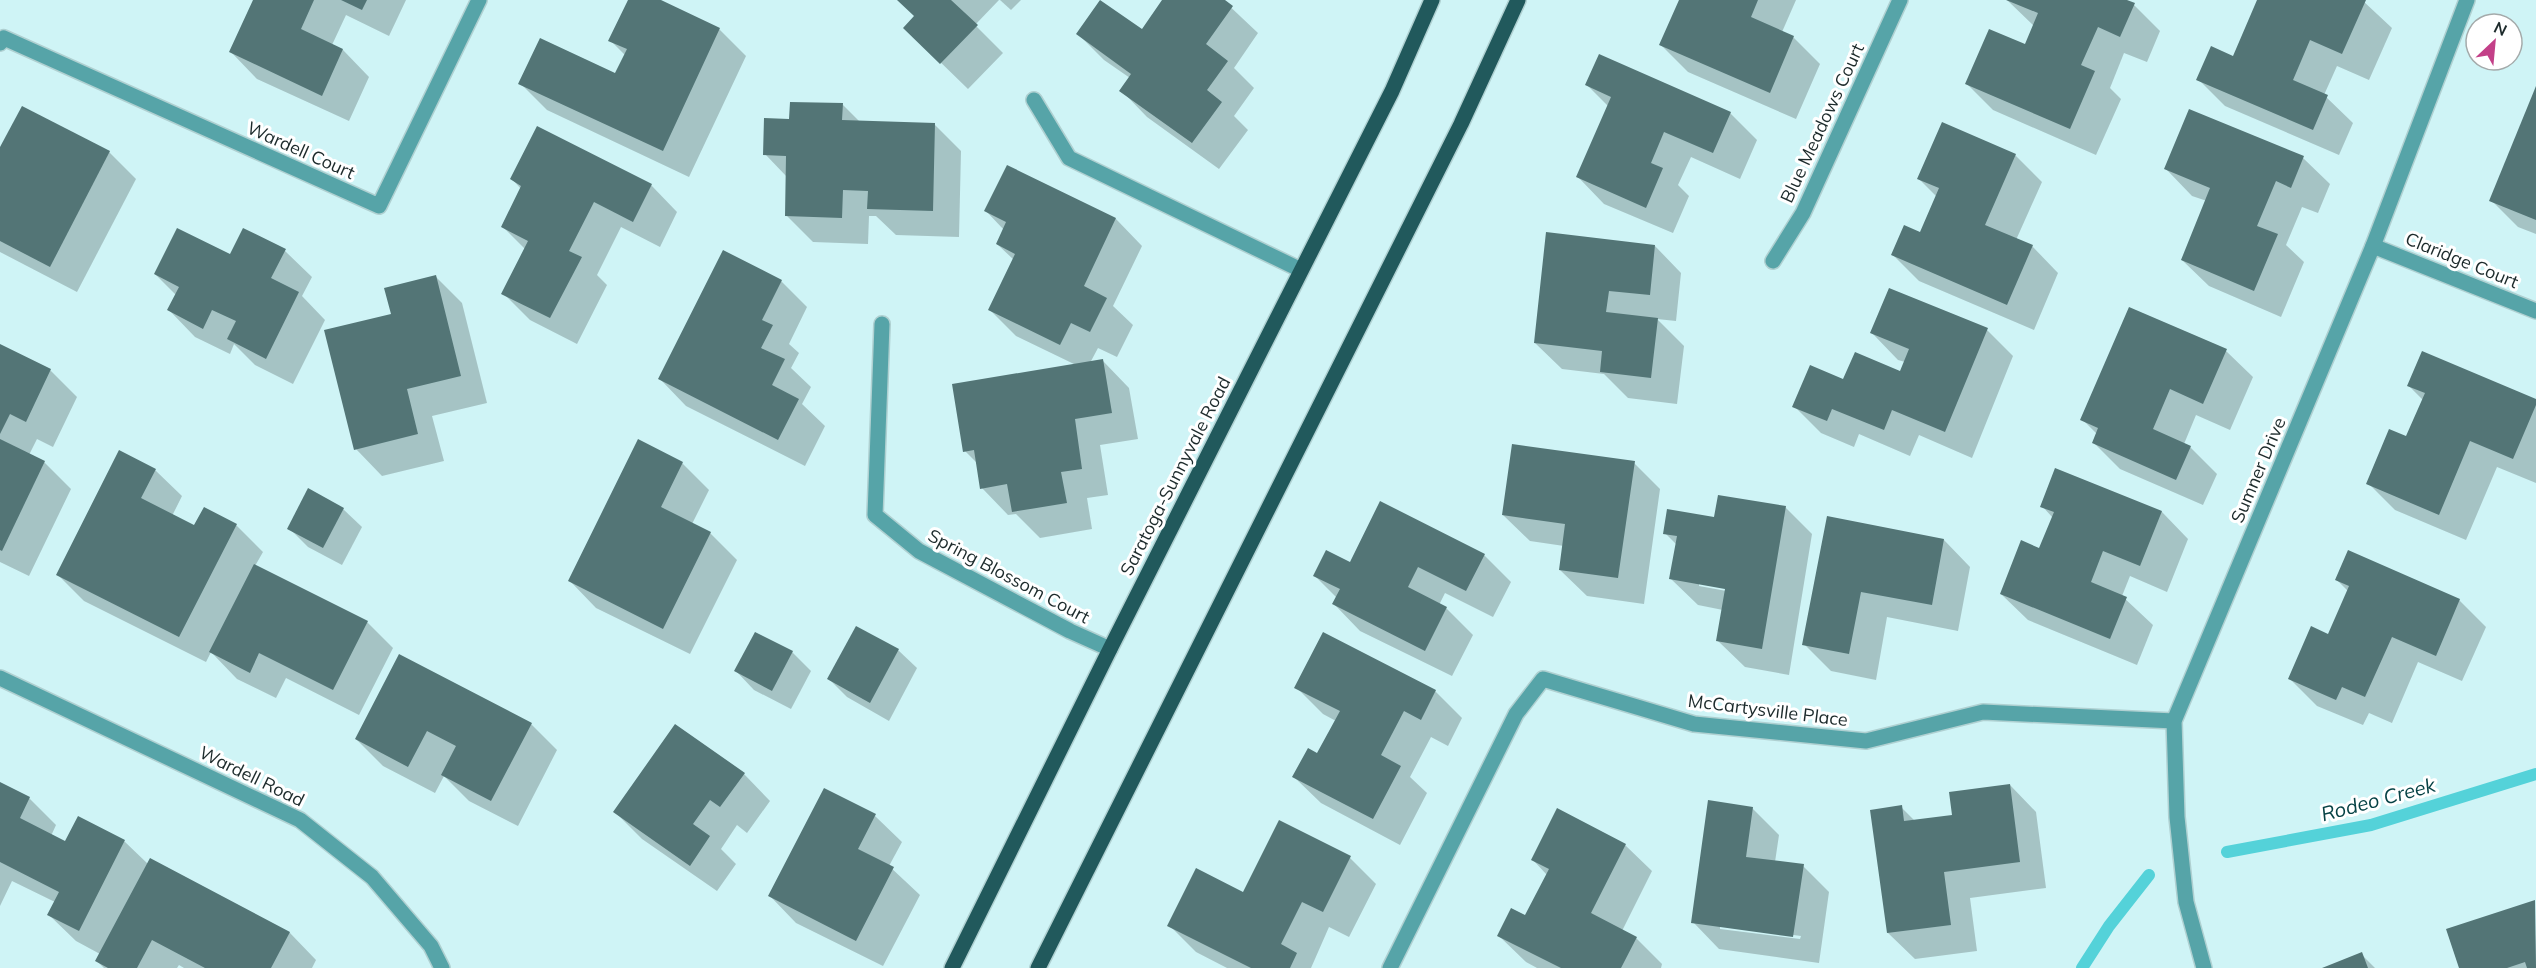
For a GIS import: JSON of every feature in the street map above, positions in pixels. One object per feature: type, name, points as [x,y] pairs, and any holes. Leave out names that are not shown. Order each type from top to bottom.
[{"type":"main road","name":"Saratoga-Sunnyvale Road","points":[[952,968],[1110,649],[1392,91],[1432,0]]},
{"type":"main road","points":[[1038,968],[1461,124],[1518,0]]},
{"type":"street","name":"Wardell Court","points":[[0,43],[4,38],[379,206],[479,0]]},
{"type":"street","name":"Blue Meadows Court","points":[[1773,261],[1803,213],[1900,0]]},
{"type":"street","name":"Sumner Drive","points":[[2204,968],[2186,902],[2177,817],[2174,721],[2373,246],[2467,0]]},
{"type":"street","points":[[1034,100],[1069,158],[1301,270]]},
{"type":"street","name":"Claridge Court","points":[[2373,246],[2536,311]]},
{"type":"street","name":"Spring Blossom Court","points":[[882,324],[875,515],[919,551],[1110,649]]},
{"type":"street","name":"Wardell Road","points":[[0,678],[300,820],[372,877],[431,946],[442,968]]},
{"type":"street","name":"McCartysville Place","points":[[1390,968],[1516,714],[1543,679],[1694,724],[1866,741],[1983,712],[2174,721]]},
{"type":"building","points":[[253,0],[314,0],[301,29],[343,49],[322,96],[229,52]]},
{"type":"building","points":[[341,0],[367,0],[362,10]]},
{"type":"building","points":[[628,0],[661,0],[720,28],[663,151],[518,84],[540,38],[615,73],[627,49],[608,41]]},
{"type":"building","points":[[897,0],[951,0],[978,25],[940,64],[903,28],[914,16]]},
{"type":"building","points":[[1100,0],[1142,29],[1162,0],[1225,0],[1233,6],[1206,44],[1228,61],[1207,90],[1222,102],[1192,143],[1119,91],[1131,74],[1076,34]]},
{"type":"building","points":[[1679,0],[1758,0],[1751,17],[1794,36],[1770,93],[1659,45]]},
{"type":"building","points":[[2006,0],[2127,0],[2135,3],[2120,37],[2098,27],[2081,65],[2095,71],[2070,129],[1965,84],[1989,29],[2025,44],[2038,13]]},
{"type":"building","points":[[2257,0],[2366,0],[2342,54],[2310,40],[2293,80],[2328,95],[2313,130],[2196,80],[2211,46],[2233,56]]},
{"type":"building","points":[[1599,54],[1731,112],[1713,153],[1664,132],[1651,163],[1663,168],[1646,208],[1576,177],[1611,97],[1585,85]]},
{"type":"building","points":[[2536,86],[2536,220],[2489,201]]},
{"type":"building","points":[[790,102],[843,103],[842,120],[935,123],[933,211],[867,209],[868,191],[843,190],[842,218],[785,216],[786,156],[763,155],[764,118],[789,119]]},
{"type":"building","points":[[22,106],[110,151],[50,267],[0,241],[0,147]]},
{"type":"building","points":[[2189,109],[2304,156],[2291,188],[2276,181],[2257,226],[2278,234],[2254,291],[2181,260],[2210,188],[2164,169]]},
{"type":"building","points":[[1942,122],[2016,154],[1985,225],[2033,245],[2007,305],[1891,255],[1904,225],[1920,232],[1939,188],[1917,179]]},
{"type":"building","points":[[537,126],[652,184],[633,222],[594,202],[569,251],[582,257],[550,318],[501,294],[528,241],[501,227],[521,186],[510,179]]},
{"type":"building","points":[[1007,165],[1116,218],[1084,286],[1107,298],[1090,332],[1071,323],[1060,345],[988,310],[1015,254],[996,244],[1006,222],[984,211]]},
{"type":"building","points":[[177,228],[230,254],[243,228],[286,249],[271,278],[299,292],[266,359],[227,339],[236,321],[212,310],[203,329],[167,310],[179,287],[154,274]]},
{"type":"building","points":[[1546,232],[1655,245],[1650,295],[1609,291],[1606,312],[1658,318],[1651,378],[1600,372],[1602,351],[1534,343]]},
{"type":"building","points":[[723,250],[782,280],[762,320],[773,325],[761,348],[785,359],[772,385],[799,399],[778,440],[658,379]]},
{"type":"building","points":[[436,275],[461,376],[407,389],[418,434],[354,450],[324,330],[391,314],[384,288]]},
{"type":"building","points":[[1889,288],[1988,328],[1945,432],[1892,410],[1884,430],[1832,409],[1827,421],[1792,407],[1810,365],[1843,379],[1855,352],[1900,371],[1909,349],[1870,333]]},
{"type":"building","points":[[2129,307],[2227,349],[2203,404],[2170,389],[2153,429],[2191,446],[2176,480],[2092,443],[2098,428],[2080,420]]},
{"type":"building","points":[[0,344],[51,369],[26,422],[10,414],[0,434]]},
{"type":"building","points":[[2422,351],[2536,399],[2536,405],[2513,459],[2470,441],[2439,515],[2366,484],[2389,429],[2406,436],[2425,393],[2407,386]]},
{"type":"building","points":[[1103,359],[1112,413],[1075,419],[1082,469],[1061,472],[1067,503],[1012,512],[1007,484],[980,489],[974,450],[963,452],[952,384]]},
{"type":"building","points":[[0,439],[45,461],[2,551],[0,550]]},
{"type":"building","points":[[638,439],[683,462],[661,507],[711,532],[663,629],[568,581]]},
{"type":"building","points":[[1512,444],[1635,461],[1618,578],[1559,570],[1565,524],[1502,515]]},
{"type":"building","points":[[119,450],[156,469],[141,498],[194,525],[204,507],[237,524],[179,637],[56,575]]},
{"type":"building","points":[[2055,468],[2162,511],[2140,566],[2103,551],[2091,582],[2127,597],[2110,639],[2000,594],[2021,540],[2039,548],[2054,512],[2040,507]]},
{"type":"building","points":[[308,488],[344,508],[323,548],[287,529]]},
{"type":"building","points":[[1718,495],[1786,506],[1762,649],[1716,641],[1725,589],[1669,579],[1677,536],[1663,534],[1667,509],[1714,517]]},
{"type":"building","points":[[1380,501],[1485,554],[1466,591],[1418,567],[1408,587],[1447,607],[1425,651],[1332,604],[1340,589],[1313,576],[1326,550],[1350,562]]},
{"type":"building","points":[[1827,516],[1944,539],[1932,605],[1861,592],[1849,654],[1802,645]]},
{"type":"building","points":[[2348,550],[2460,599],[2436,656],[2392,637],[2365,697],[2342,687],[2336,700],[2288,679],[2311,626],[2328,634],[2349,586],[2335,580]]},
{"type":"building","points":[[254,564],[368,621],[333,690],[259,653],[250,673],[209,652]]},
{"type":"building","points":[[856,626],[899,649],[870,703],[827,679]]},
{"type":"building","points":[[755,632],[793,651],[772,691],[734,671]]},
{"type":"building","points":[[1323,632],[1436,690],[1421,720],[1404,711],[1381,755],[1401,766],[1373,819],[1292,777],[1308,748],[1317,753],[1340,711],[1294,688]]},
{"type":"building","points":[[399,654],[532,723],[491,801],[441,775],[456,746],[427,731],[408,767],[355,739]]},
{"type":"building","points":[[675,724],[745,773],[720,807],[710,800],[693,824],[710,836],[690,866],[613,812]]},
{"type":"building","points":[[0,782],[30,797],[20,818],[65,841],[78,816],[125,840],[79,931],[47,915],[59,892],[0,862]]},
{"type":"building","points":[[2010,784],[2020,862],[1944,872],[1951,925],[1887,933],[1870,810],[1902,805],[1904,821],[1952,815],[1949,792]]},
{"type":"building","points":[[824,788],[876,814],[858,849],[894,867],[856,941],[768,896]]},
{"type":"building","points":[[1708,800],[1753,807],[1746,857],[1804,864],[1793,937],[1691,923]]},
{"type":"building","points":[[1557,808],[1626,844],[1591,913],[1637,937],[1621,968],[1561,968],[1497,936],[1511,908],[1525,915],[1549,869],[1531,860]]},
{"type":"building","points":[[1279,820],[1351,856],[1323,912],[1302,902],[1281,944],[1297,953],[1290,968],[1251,968],[1167,926],[1196,868],[1243,892]]},
{"type":"building","points":[[150,858],[290,932],[271,968],[205,968],[152,940],[137,968],[108,968],[95,961]]},
{"type":"building","points":[[2535,900],[2536,968],[2527,968],[2525,962],[2507,968],[2459,968],[2446,929]]},
{"type":"building","points":[[2362,952],[2368,968],[2322,968]]},
{"type":"waterway","name":"Rodeo Creek","points":[[2227,852],[2371,825],[2536,774]]},
{"type":"waterway","name":"Rodeo Creek","points":[[2082,968],[2109,926],[2149,875]]}]
